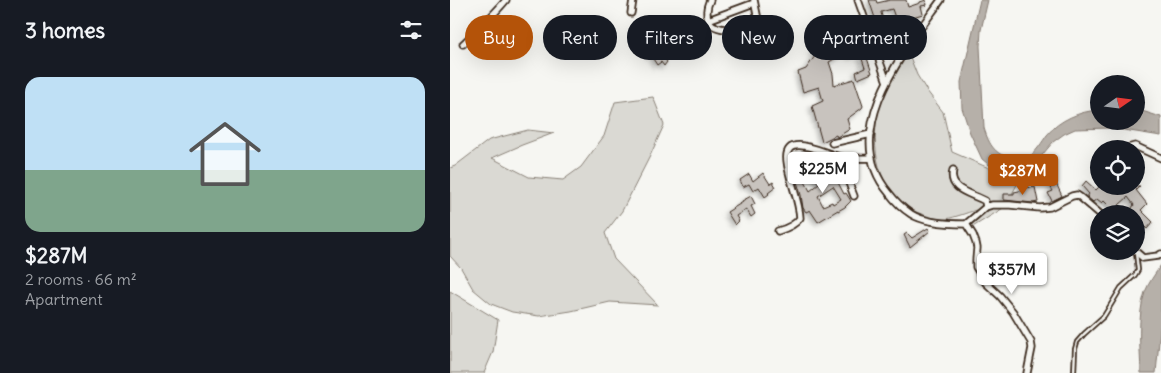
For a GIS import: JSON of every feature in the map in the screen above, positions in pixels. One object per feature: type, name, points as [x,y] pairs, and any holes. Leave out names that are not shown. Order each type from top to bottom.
[{"type":"street","points":[[500,0],[500,7]]},
{"type":"street","points":[[463,44],[506,0]]},
{"type":"street","points":[[632,13],[633,0]]},
{"type":"street","points":[[708,15],[710,0]]},
{"type":"street","points":[[858,0],[887,82]]},
{"type":"street","points":[[941,0],[905,50],[887,82],[875,109],[871,134],[872,158],[874,170],[885,189],[896,202],[912,215],[928,220],[966,224],[986,207],[992,205],[1040,208],[1077,195],[1090,206]]},
{"type":"street","points":[[712,18],[754,2],[757,15]]},
{"type":"street","points":[[832,143],[871,134]]},
{"type":"street","points":[[778,231],[798,222],[800,218],[787,162],[789,149],[794,146],[802,146],[814,148],[839,157],[872,158]]},
{"type":"street","points":[[1145,151],[1161,158]]},
{"type":"street","points":[[839,157],[854,196]]},
{"type":"street","points":[[953,170],[951,176],[956,186],[985,201],[986,207]]},
{"type":"street","points":[[966,224],[974,235],[976,242],[976,267],[986,283],[1013,312],[1031,342],[1032,348],[1027,373]]},
{"type":"street","points":[[1145,258],[1161,254]]},
{"type":"lane","points":[[1074,373],[1077,342],[1104,316],[1121,288],[1135,275],[1138,270],[1137,260]]},
{"type":"shaded area","points":[[980,0],[988,0],[981,30],[980,46],[984,128],[988,140],[994,149],[1008,157],[1021,159],[1028,157],[1035,152],[1047,135],[1058,125],[1077,114],[1090,111],[1090,129],[1075,129],[1064,134],[1053,142],[1034,168],[1018,174],[1009,174],[995,168],[982,159],[970,133],[962,108],[961,82]]},
{"type":"shaded area","points":[[904,60],[911,60],[917,75],[943,112],[952,152],[1005,175],[1020,179],[1005,207],[971,228],[976,210],[946,219],[938,219],[911,209],[899,201],[884,179],[876,153],[877,116],[888,88]]},
{"type":"shaded area","points":[[653,97],[664,125],[622,211],[605,233],[614,259],[658,305],[610,302],[539,316],[512,312],[491,304],[473,289],[461,268],[450,256],[450,168],[489,140],[528,130],[554,133],[492,158],[529,177],[563,180],[581,167],[604,136],[615,102]]},
{"type":"shaded area","points":[[1145,112],[1161,117],[1161,136],[1124,130],[1145,130]]},
{"type":"shaded area","points":[[1161,265],[1161,320],[1156,373],[1141,373],[1140,332],[1142,301],[1148,285]]},
{"type":"shaded area","points":[[450,291],[498,320],[493,352],[484,373],[450,373]]},
{"type":"building","points":[[869,0],[876,0],[877,3],[890,0],[906,0],[908,7],[926,0],[927,5],[921,6],[923,14],[894,15],[892,9],[881,12],[882,15],[874,15]]},
{"type":"building","points":[[654,60],[666,60],[667,62],[664,66],[661,62],[657,65]]},
{"type":"building","points":[[812,60],[833,60],[829,62],[834,85],[854,79],[863,106],[847,119],[850,129],[837,137],[836,135],[822,142],[812,106],[823,101],[819,87],[803,92],[798,72],[806,69]]},
{"type":"building","points":[[862,60],[868,60],[872,73],[858,79],[856,72],[865,68]]},
{"type":"building","points":[[818,161],[821,168],[828,163],[844,194],[846,193],[851,201],[845,207],[818,222],[810,210],[806,212],[803,208],[795,175],[800,172],[810,191],[819,184],[814,174],[817,173],[813,164]],"holes":[[[833,186],[841,199],[833,204],[832,202],[823,206],[818,196]]]},
{"type":"building","points":[[763,173],[770,184],[773,182],[776,187],[765,197],[759,187],[753,191],[749,184],[743,187],[740,180],[749,174],[753,181]]},
{"type":"building","points":[[1086,181],[1090,185],[1090,195],[1140,195],[1147,204],[1145,206],[1134,205],[1128,197],[1119,205],[1108,205],[1104,201],[1102,203],[1097,199],[1093,202],[1087,197],[1089,194],[1082,186]]},
{"type":"building","points":[[1056,183],[1062,196],[1052,201],[1048,193],[1053,191],[1050,186]]},
{"type":"building","points":[[1035,187],[1038,202],[1004,200],[1004,194],[1014,194],[1014,192]]},
{"type":"building","points":[[751,196],[755,204],[751,206],[755,214],[751,217],[746,209],[736,216],[739,221],[735,225],[727,212]]},
{"type":"building","points":[[1145,214],[1153,222],[1147,229],[1145,227]]},
{"type":"building","points":[[928,228],[930,231],[910,247],[904,235],[907,233],[912,238]]}]
